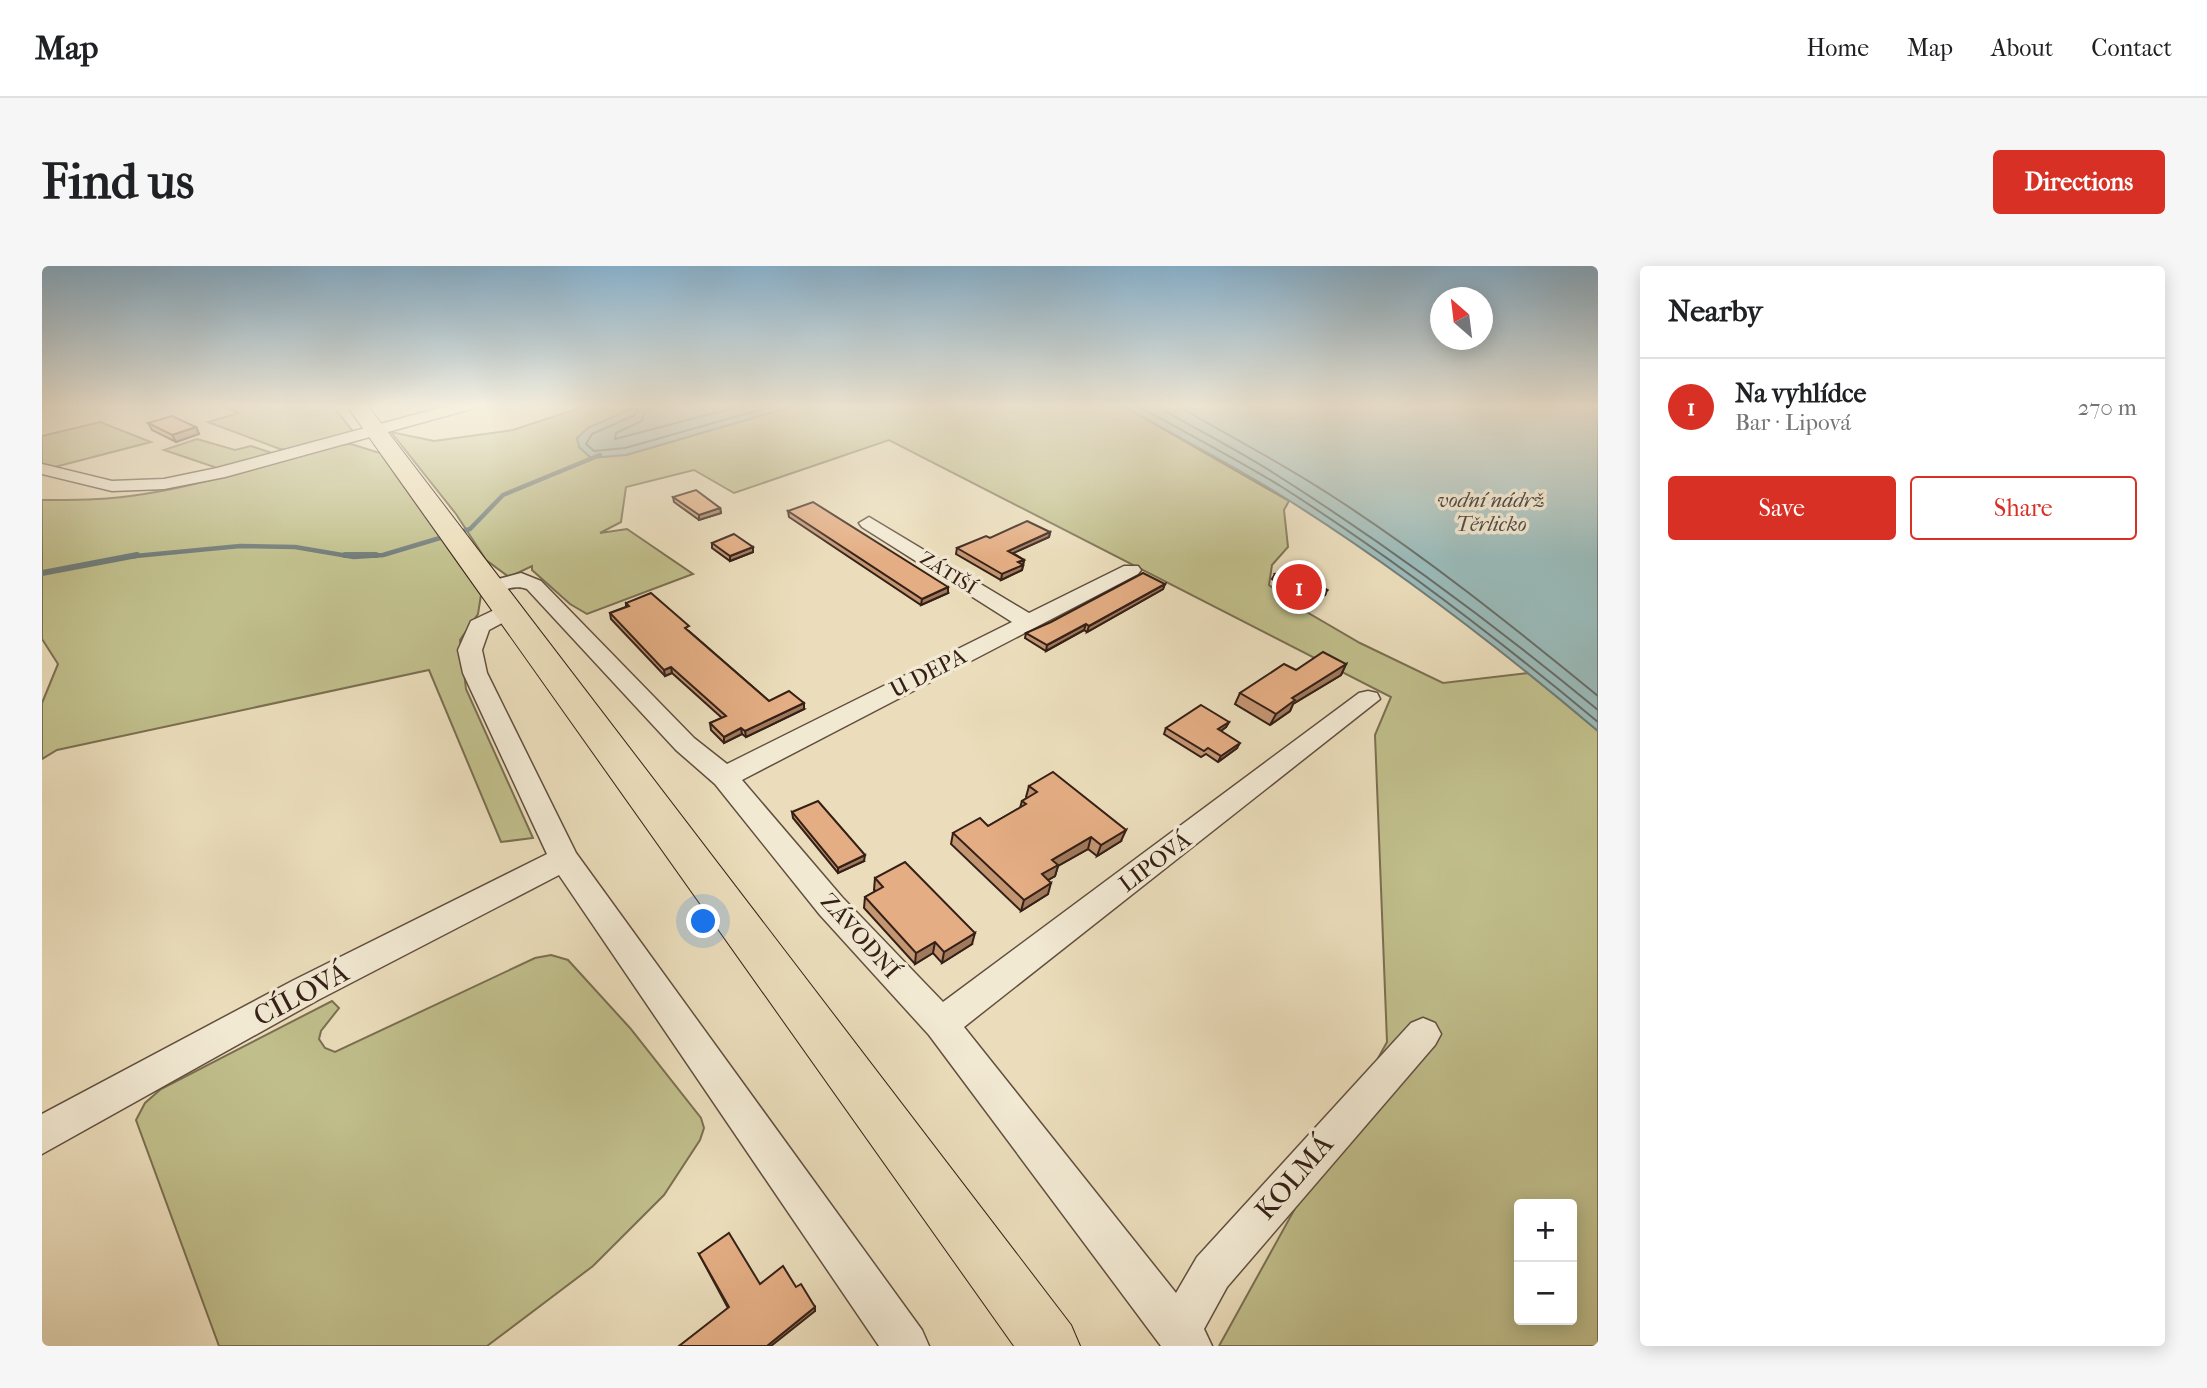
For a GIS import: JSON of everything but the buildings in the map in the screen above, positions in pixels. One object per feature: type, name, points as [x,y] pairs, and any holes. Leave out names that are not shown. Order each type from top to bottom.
[{"type":"main road","points":[[394,456],[1050,1346]]},
{"type":"street","points":[[42,469],[112,486],[164,484],[219,473],[264,456]]},
{"type":"street","name":"ZÁTIŠÍ","points":[[869,523],[1027,622]]},
{"type":"street","name":"U DEPA","points":[[725,777],[1132,570]]},
{"type":"street","name":"ZÁVODNÍ","points":[[906,1346],[564,859],[475,673],[470,650],[479,626],[498,598],[521,579],[534,585],[685,744],[725,777],[831,906],[941,1024],[1184,1338]]},
{"type":"street","name":"LIPOVÁ","points":[[941,1024],[1368,699]]},
{"type":"street","name":"CÍLOVÁ","points":[[42,1135],[306,990],[564,859]]},
{"type":"street","name":"KOLMÁ","points":[[1184,1338],[1212,1272],[1423,1034]]},
{"type":"shaded area","points":[[42,456],[96,456],[51,468],[42,465]]},
{"type":"shaded area","points":[[183,456],[267,456],[223,470]]},
{"type":"shaded area","points":[[296,456],[382,456],[481,595],[478,614],[460,640],[466,689],[533,838],[501,842],[429,670],[57,750],[42,759],[42,703],[58,664],[42,639],[42,500],[131,496],[216,479]]},
{"type":"shaded area","points":[[410,456],[841,456],[734,493],[694,470],[626,487],[621,522],[600,533],[627,529],[693,574],[587,614],[570,604],[532,570],[532,566],[509,577],[486,560],[456,514]]},
{"type":"shaded area","points":[[921,456],[1211,456],[1289,501],[1284,510],[1288,547],[1272,565],[1269,585],[1305,611],[1360,643],[1443,683],[1529,673],[1598,731],[1598,1346],[1219,1346],[1387,1042],[1375,735],[1391,697]]},
{"type":"shaded area","points":[[551,955],[568,960],[630,1028],[701,1118],[704,1128],[700,1140],[664,1195],[593,1266],[487,1346],[219,1346],[136,1120],[145,1103],[161,1089],[332,1001],[339,1008],[321,1031],[319,1039],[325,1048],[335,1052],[535,958]]},
{"type":"water","name":"vodní nádrž Těrlicko","points":[[1213,456],[1598,456],[1598,731],[1521,667],[1401,576],[1258,482]]},
{"type":"waterway","points":[[128,557],[240,546],[295,547],[354,557],[383,555],[470,529],[503,495],[597,456]]},
{"type":"waterway","points":[[128,557],[137,555]]},
{"type":"waterway","points":[[345,555],[376,555]]},
{"type":"waterway","points":[[42,573],[128,557]]},
{"type":"place","name":"Na vyhlídce","points":[[1299,587]]}]
